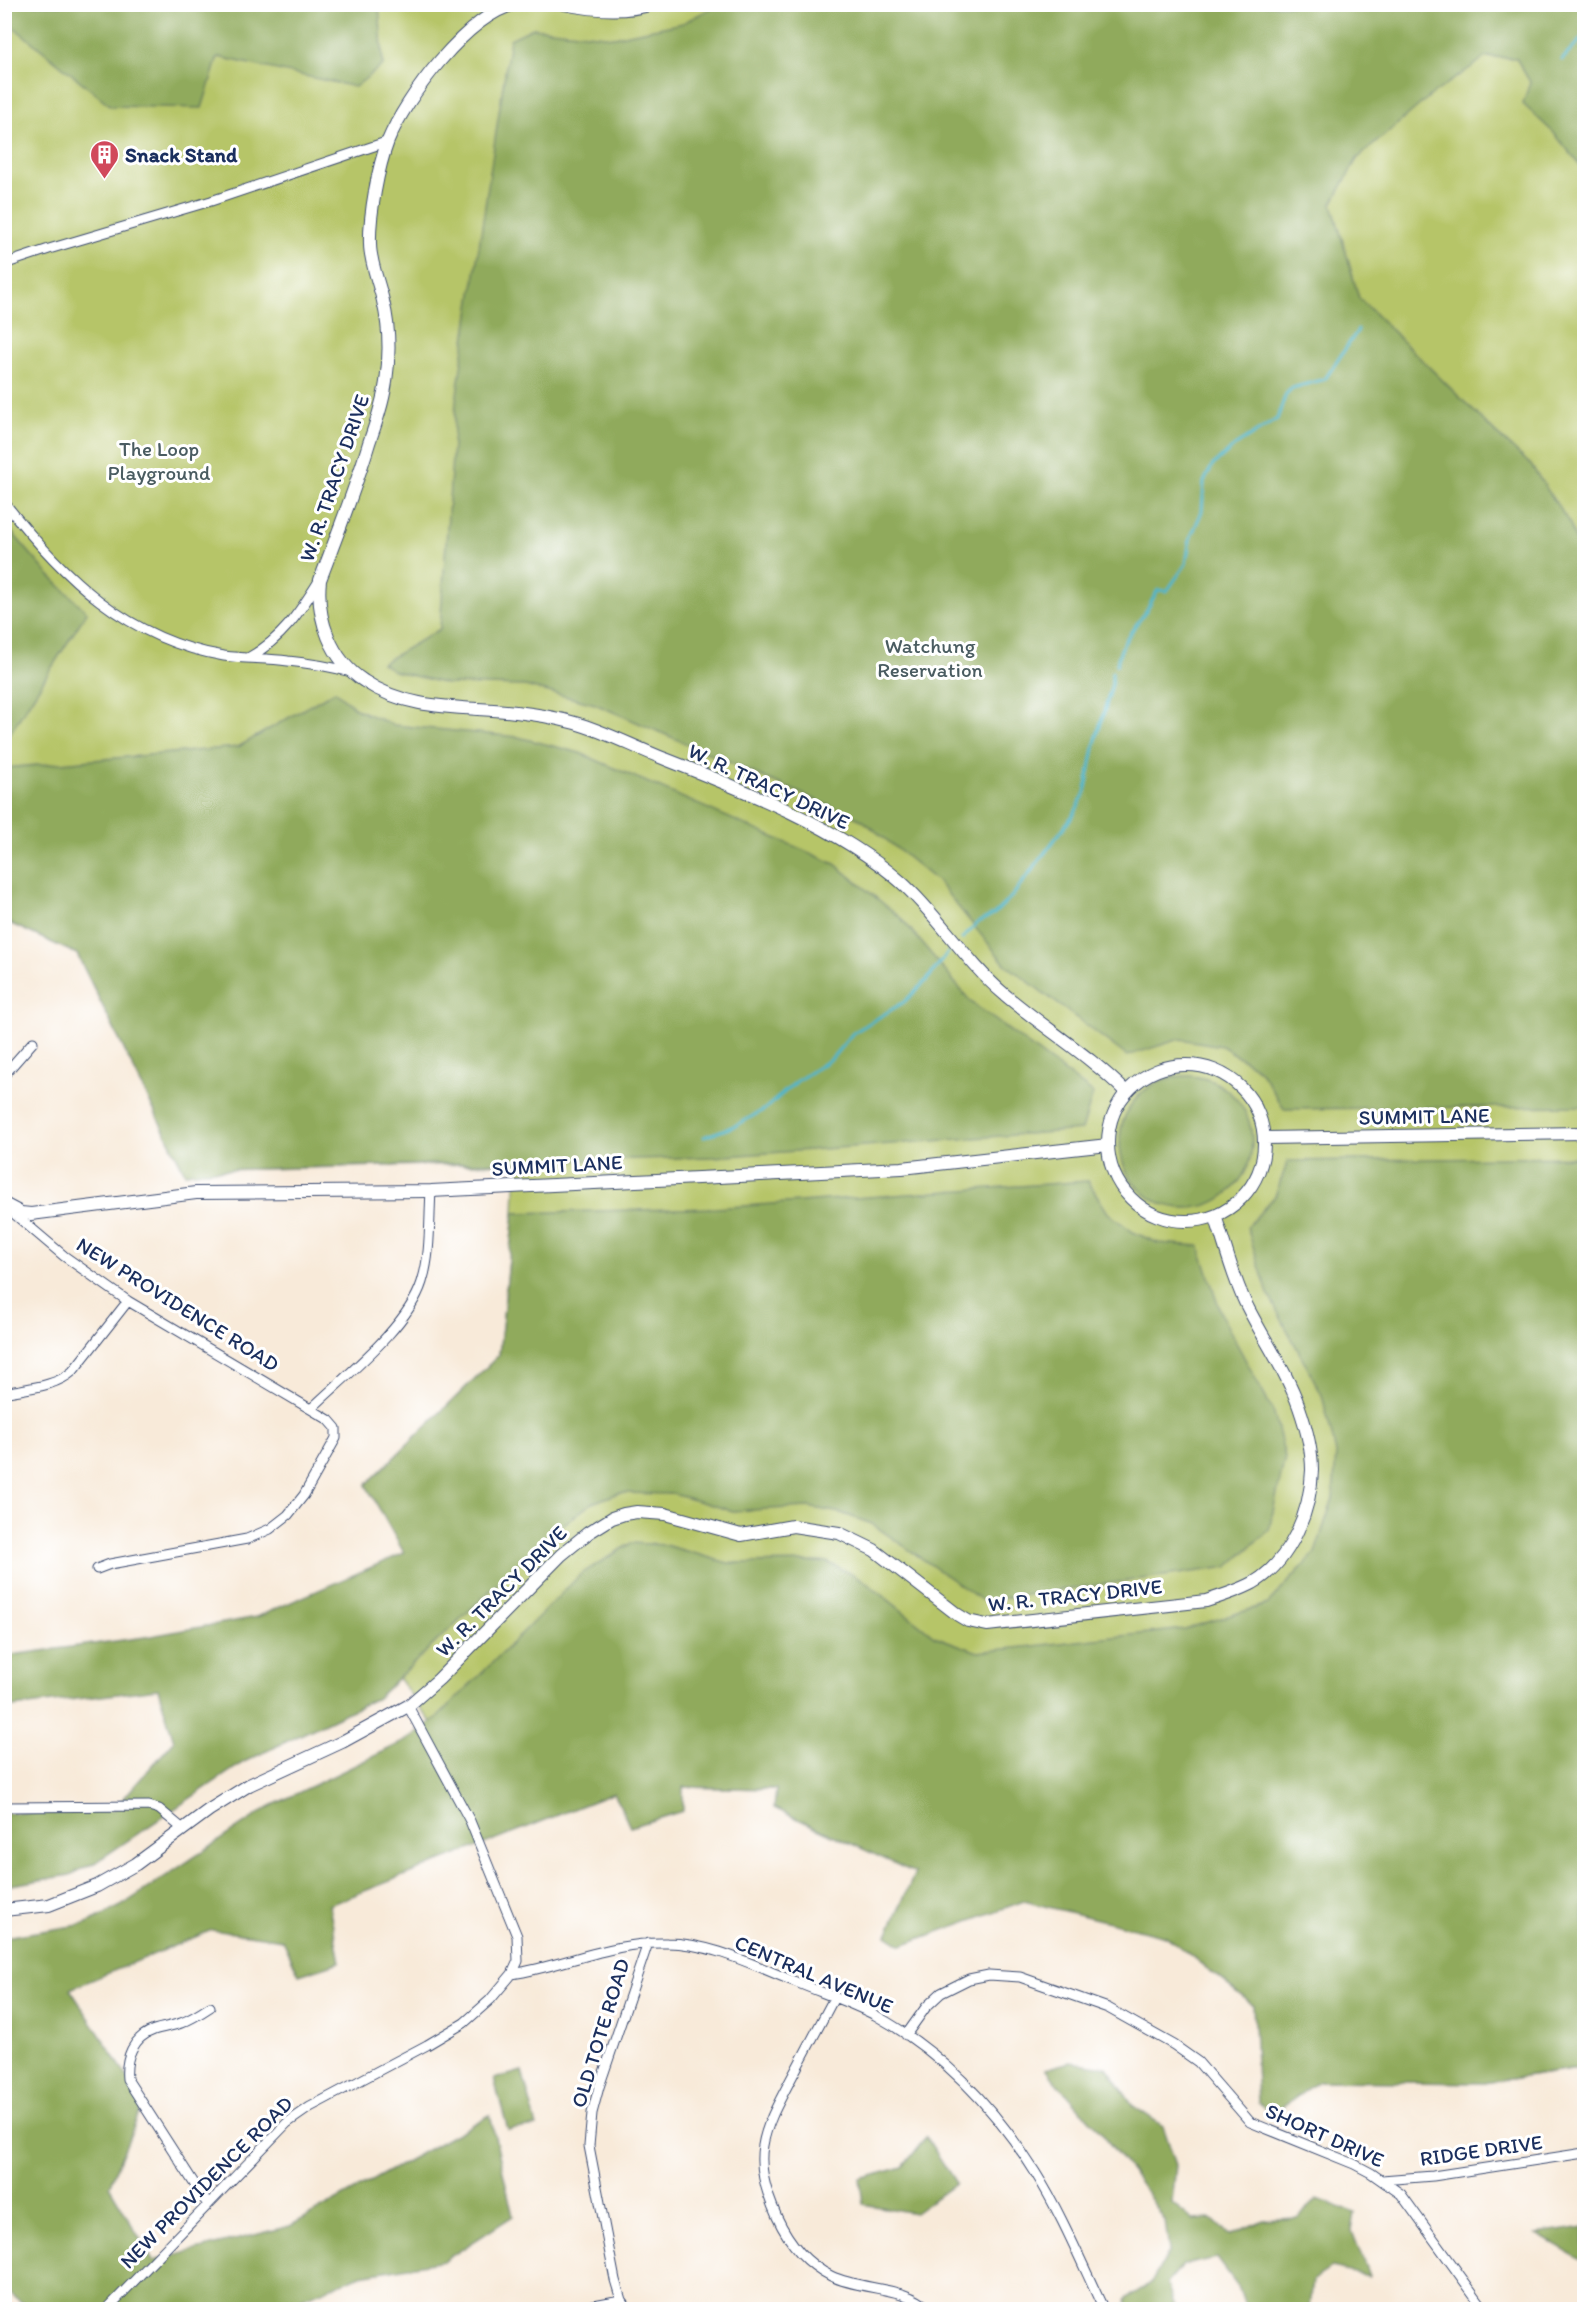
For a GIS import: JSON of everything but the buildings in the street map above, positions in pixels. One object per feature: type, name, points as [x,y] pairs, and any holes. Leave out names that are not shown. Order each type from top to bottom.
[{"type":"street","name":"W. R. TRACY DRIVE","points":[[246,659],[270,644],[291,624],[320,580],[358,481],[382,404],[390,346],[389,328],[369,245],[378,177],[388,141],[414,97],[453,46],[479,22],[515,4]]},
{"type":"street","points":[[564,4],[606,10],[652,4]]},
{"type":"street","points":[[4,264],[211,201],[388,141]]},
{"type":"street","name":"W. R. TRACY DRIVE","points":[[4,502],[74,581],[129,621],[181,646],[246,659],[286,660],[352,672]]},
{"type":"street","name":"W. R. TRACY DRIVE","points":[[320,580],[318,597],[325,630],[332,646],[352,672],[382,691],[431,706],[516,712],[576,723],[693,770],[806,820],[842,840],[901,882],[925,906],[989,981],[1103,1069],[1126,1092]]},
{"type":"street","points":[[4,1075],[33,1042]]},
{"type":"street","points":[[1172,1065],[1198,1065],[1223,1074],[1244,1090],[1258,1112],[1265,1138],[1262,1162],[1253,1185],[1236,1203],[1215,1216],[1191,1221],[1166,1218],[1143,1208],[1125,1191],[1113,1170],[1108,1145],[1113,1117],[1126,1092],[1147,1075],[1172,1065]]},
{"type":"street","name":"SUMMIT LANE","points":[[1265,1138],[1584,1133]]},
{"type":"street","name":"SUMMIT LANE","points":[[7,1206],[31,1214],[196,1193],[431,1191],[902,1168],[1108,1145]]},
{"type":"street","points":[[311,1409],[399,1324],[413,1304],[425,1269],[431,1191]]},
{"type":"street","name":"NEW PROVIDENCE ROAD","points":[[7,1206],[64,1256],[128,1301],[311,1409],[329,1420],[336,1428],[336,1438],[300,1501],[288,1515],[270,1529],[247,1539],[110,1564],[97,1569]]},
{"type":"street","name":"W. R. TRACY DRIVE","points":[[4,1910],[49,1905],[77,1896],[129,1868],[249,1785],[342,1742],[408,1706],[439,1679],[575,1543],[612,1518],[637,1512],[665,1514],[741,1535],[793,1526],[839,1533],[874,1550],[958,1615],[977,1624],[987,1625],[1206,1601],[1254,1582],[1271,1569],[1284,1553],[1297,1530],[1306,1504],[1312,1470],[1310,1445],[1295,1398],[1241,1291],[1215,1216]]},
{"type":"street","points":[[4,1393],[53,1383],[65,1378],[128,1301]]},
{"type":"street","points":[[408,1706],[462,1802],[517,1936],[518,1961],[512,1974]]},
{"type":"street","points":[[4,1807],[149,1806],[159,1809],[183,1829]]},
{"type":"street","name":"CENTRAL AVENUE","points":[[512,1974],[623,1947],[668,1942],[700,1947],[744,1961],[874,2015],[906,2035],[949,2068],[982,2100],[1011,2135],[1050,2198],[1104,2310]]},
{"type":"street","name":"OLD TOTE ROAD","points":[[628,2310],[621,2300],[615,2280],[590,2146],[592,2113],[598,2087],[648,1943]]},
{"type":"street","name":"NEW PROVIDENCE ROAD","points":[[106,2310],[298,2114],[448,2034],[478,2012],[512,1974]]},
{"type":"street","name":"SHORT DRIVE","points":[[906,2035],[933,2000],[959,1983],[979,1977],[1000,1975],[1034,1981],[1108,2008],[1174,2045],[1198,2062],[1250,2122],[1354,2164],[1401,2194],[1484,2309]]},
{"type":"street","points":[[834,1998],[769,2121],[762,2157],[766,2192],[790,2241],[814,2266],[840,2280],[910,2297],[930,2310]]},
{"type":"street","points":[[208,2205],[127,2079],[126,2070],[132,2049],[143,2035],[189,2019],[210,2007]]},
{"type":"street","name":"RIDGE DRIVE","points":[[1382,2180],[1433,2176],[1584,2153]]},
{"type":"street","points":[[567,2310],[621,2300]]},
{"type":"green space","points":[[4,5],[379,5],[383,65],[355,87],[218,57],[202,108],[111,106],[11,25],[5,25]]},
{"type":"green space","name":"Watchung Reservation","points":[[5,5],[1584,5],[1584,2068],[1484,2083],[1253,2005],[1166,1936],[776,1789],[683,1787],[614,1793],[488,1842],[431,1722],[398,1678],[405,1553],[366,1485],[499,1355],[514,1213],[516,1163],[214,1170],[185,1173],[77,954],[5,921]]},
{"type":"green space","points":[[717,5],[1584,5],[1584,170],[1554,133],[1523,104],[1530,82],[1516,58],[1486,57],[1430,96],[1357,159],[1332,204],[1359,298],[1531,465],[1570,524],[1584,565],[1584,1106],[1284,1109],[1260,1070],[1222,1046],[1180,1039],[1127,1056],[1005,964],[938,882],[862,820],[595,704],[525,686],[447,684],[394,671],[382,663],[440,629],[456,401],[510,39],[533,28],[614,37],[683,23]]},
{"type":"green space","points":[[4,523],[47,573],[87,612],[5,741]]},
{"type":"green space","points":[[335,691],[356,709],[393,725],[518,737],[580,753],[835,864],[902,919],[971,1002],[1093,1093],[1082,1130],[713,1157],[214,1170],[185,1173],[77,954],[5,921],[5,768],[238,747]]},
{"type":"green space","points":[[1186,1076],[1211,1081],[1233,1095],[1247,1117],[1252,1142],[1247,1167],[1233,1189],[1211,1203],[1186,1208],[1161,1203],[1139,1189],[1125,1167],[1120,1142],[1125,1117],[1139,1095],[1161,1081]]},
{"type":"green space","points":[[1584,1157],[1584,2068],[1484,2083],[1319,2081],[1273,2114],[1258,2103],[1253,2005],[1166,1936],[1024,1901],[902,1945],[887,1935],[915,1873],[774,1808],[776,1789],[683,1787],[683,1811],[630,1827],[614,1793],[329,1905],[340,1962],[299,1975],[283,1940],[212,1930],[70,1989],[144,2102],[109,2186],[153,2261],[290,2226],[490,2115],[513,2216],[444,2261],[361,2275],[281,2309],[31,2309],[5,2290],[5,1937],[85,1924],[121,1906],[269,1807],[405,1741],[438,1717],[581,1574],[631,1543],[665,1545],[728,1563],[827,1562],[862,1579],[934,1636],[978,1652],[1185,1629],[1268,1604],[1315,1553],[1333,1498],[1336,1453],[1322,1395],[1268,1294],[1247,1227],[1275,1196],[1288,1161]]},
{"type":"green space","points":[[1088,1181],[1108,1213],[1133,1232],[1158,1243],[1199,1246],[1222,1316],[1274,1413],[1285,1457],[1269,1530],[1228,1567],[983,1601],[872,1524],[841,1513],[808,1507],[733,1511],[673,1494],[619,1493],[592,1503],[548,1536],[377,1698],[244,1762],[96,1862],[70,1875],[5,1886],[5,1813],[113,1810],[174,1741],[158,1689],[5,1708],[5,1656],[145,1637],[257,1617],[404,1553],[366,1485],[499,1355],[514,1213],[716,1208]]},
{"type":"green space","points":[[1070,2062],[1107,2067],[1132,2105],[1163,2126],[1176,2165],[1172,2203],[1193,2220],[1212,2219],[1229,2235],[1264,2220],[1297,2218],[1318,2199],[1355,2213],[1352,2231],[1369,2276],[1331,2268],[1313,2280],[1310,2309],[1246,2309],[1238,2286],[1217,2258],[1183,2265],[1167,2284],[1176,2309],[1128,2309],[1126,2299],[1151,2283],[1169,2251],[1165,2221],[1141,2184],[1102,2134],[1045,2069]]},
{"type":"green space","points":[[522,2071],[537,2126],[508,2130],[494,2079]]},
{"type":"green space","points":[[926,2137],[956,2183],[915,2213],[863,2204],[860,2179],[903,2167]]},
{"type":"green space","points":[[1584,2227],[1584,2261],[1537,2234]]},
{"type":"waterway","points":[[1562,60],[1584,36]]},
{"type":"waterway","points":[[1117,665],[1124,643],[1158,590],[1167,591],[1186,564],[1190,539],[1202,511],[1204,482],[1212,466],[1236,445],[1277,419],[1286,394],[1292,388],[1325,379],[1358,330]]},
{"type":"waterway","points":[[962,939],[977,923],[994,914],[1013,895],[1074,814],[1085,793],[1095,743],[1112,684],[1112,672]]},
{"type":"waterway","points":[[704,1137],[737,1125],[765,1109],[797,1081],[832,1058],[853,1033],[904,1002],[927,980],[948,952]]},
{"type":"place","name":"Snack Stand","points":[[104,180]]},
{"type":"park label","name":"The Loop Playground","points":[[159,460]]}]
